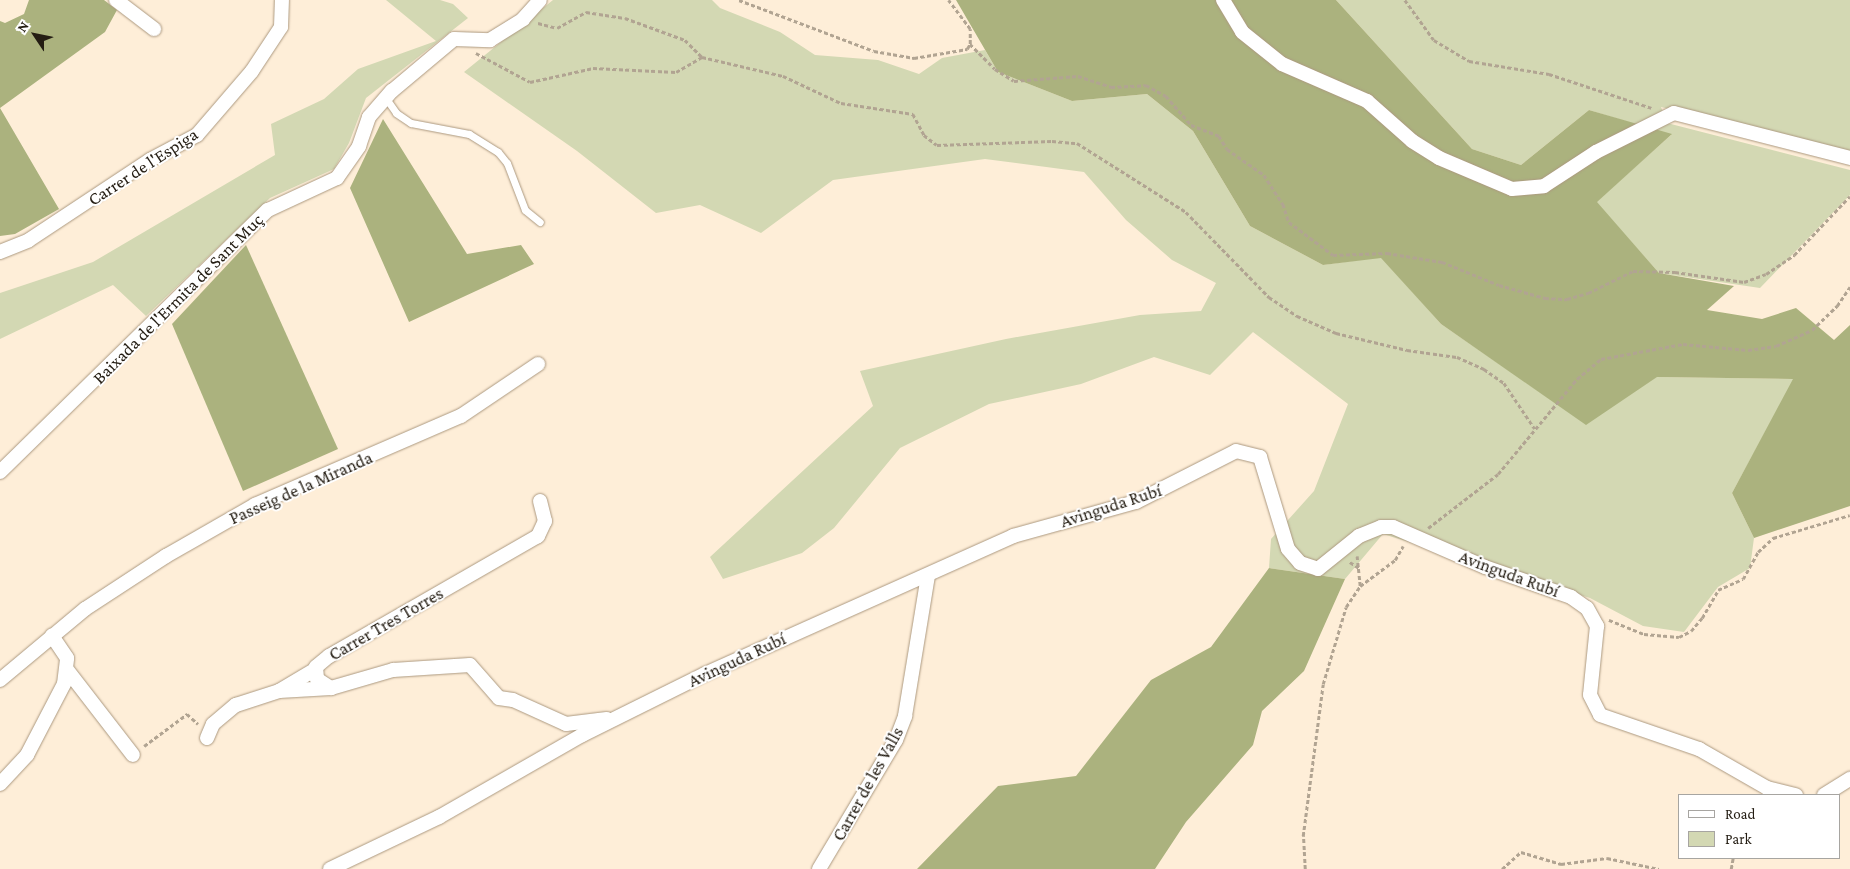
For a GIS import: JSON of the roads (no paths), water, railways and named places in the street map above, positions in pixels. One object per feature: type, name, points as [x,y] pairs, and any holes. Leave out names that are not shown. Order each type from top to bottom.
[{"type":"street","points":[[116,0],[154,29]]},
{"type":"street","name":"Carrer de l'Espiga","points":[[0,252],[29,240],[150,160],[197,135],[252,71],[281,27],[282,0]]},
{"type":"street","name":"Baixada de l'Ermita de Sant Muç","points":[[0,472],[268,210],[337,178],[359,146],[369,117],[385,97],[454,39],[490,40],[526,15],[540,0]]},
{"type":"street","points":[[1222,0],[1242,32],[1282,64],[1367,101],[1412,141],[1439,158],[1512,189],[1544,186],[1674,112],[1850,158]]},
{"type":"street","name":"Passeig de la Miranda","points":[[0,680],[84,609],[255,505],[462,416],[538,364]]},
{"type":"street","name":"Avinguda Rubí","points":[[330,869],[439,817],[618,717],[705,674],[928,576],[1013,536],[1136,502],[1236,451],[1260,458],[1288,549],[1300,563],[1318,569],[1352,542],[1381,527],[1393,527],[1415,538],[1572,596],[1591,613],[1599,634],[1590,695],[1600,715],[1699,749],[1767,788],[1792,794]]},
{"type":"street","name":"Carrer Tres Torres","points":[[540,501],[545,522],[538,536],[329,656],[316,669],[317,679],[332,688],[393,670],[454,663],[470,664],[499,698],[513,700],[566,724],[618,717]]},
{"type":"street","name":"Carrer de les Valls","points":[[818,869],[896,740],[905,716],[928,576]]},
{"type":"street","points":[[0,784],[42,731],[68,671],[67,658],[52,636]]},
{"type":"street","points":[[208,738],[213,724],[236,705],[279,690],[316,669]]},
{"type":"street","points":[[68,671],[133,754]]},
{"type":"street","points":[[279,690],[332,688]]},
{"type":"street","points":[[1826,794],[1850,779]]},
{"type":"lane","points":[[385,97],[396,113],[411,123],[469,134],[498,152],[510,170],[525,210],[540,222]]}]
